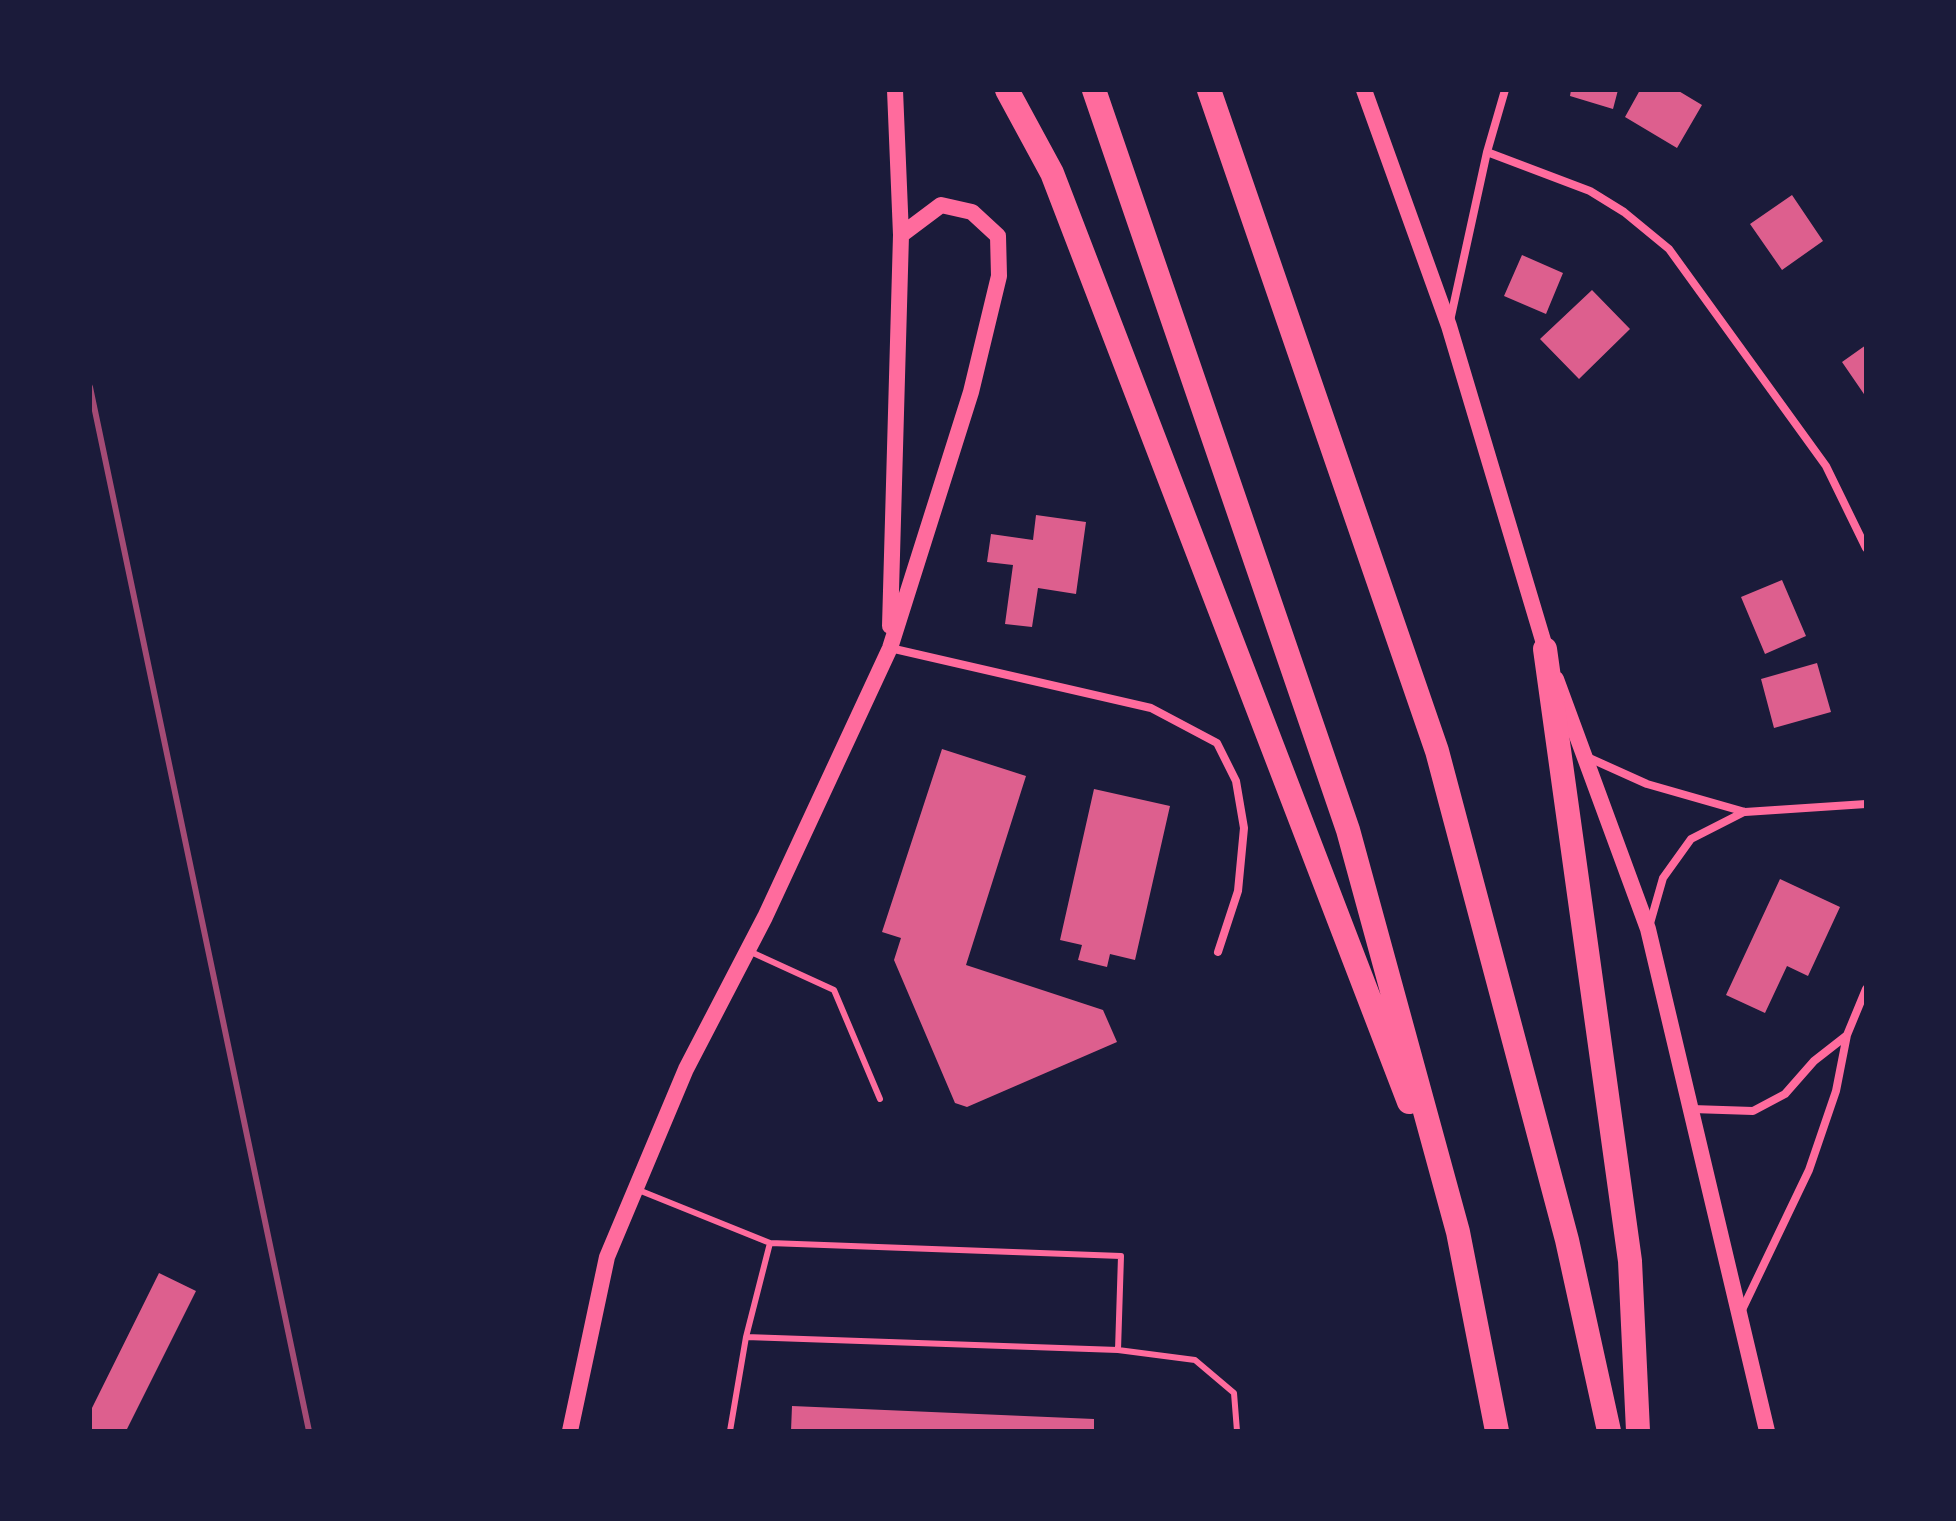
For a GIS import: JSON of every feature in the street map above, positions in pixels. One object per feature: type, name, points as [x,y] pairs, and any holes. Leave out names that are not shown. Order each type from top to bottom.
[{"type":"highway","points":[[1007,90],[1052,173],[1458,1232]]},
{"type":"highway","points":[[1094,90],[1348,830],[1458,1232],[1497,1431]]},
{"type":"highway","points":[[1209,90],[1437,751],[1567,1240],[1609,1431]]},
{"type":"highway","points":[[1545,649],[1630,1261],[1638,1431]]},
{"type":"main road","points":[[890,648],[901,235],[895,90]]},
{"type":"main road","points":[[1364,90],[1449,326],[1545,649],[1648,929],[1767,1431]]},
{"type":"main road","points":[[570,1431],[607,1257],[686,1069],[747,951],[890,648],[971,392],[999,276],[998,236],[972,212],[941,205],[901,235]]},
{"type":"street","points":[[1449,326],[1487,152],[1505,90]]},
{"type":"street","points":[[1487,152],[1590,191],[1624,212],[1669,249],[1826,466],[1866,548]]},
{"type":"street","points":[[890,648],[1151,708],[1217,743],[1236,781],[1244,828],[1238,891],[1218,952]]},
{"type":"street","points":[[1587,757],[1647,784],[1745,812],[1866,804]]},
{"type":"street","points":[[1648,929],[1663,878],[1691,839],[1745,812]]},
{"type":"street","points":[[1738,1317],[1809,1170],[1836,1091],[1847,1035],[1866,989]]},
{"type":"street","points":[[1690,1109],[1753,1111],[1785,1094],[1814,1061],[1847,1035]]},
{"type":"lane","points":[[747,951],[834,990],[880,1099]]},
{"type":"lane","points":[[636,1189],[770,1243],[1121,1256],[1118,1350]]},
{"type":"lane","points":[[730,1431],[746,1337],[770,1243]]},
{"type":"lane","points":[[746,1337],[1118,1350],[1195,1360],[1234,1393],[1237,1431]]},
{"type":"building","points":[[1571,90],[1618,90],[1613,109],[1570,96]]},
{"type":"building","points":[[1640,90],[1677,90],[1702,105],[1677,148],[1625,117]]},
{"type":"building","points":[[1792,195],[1823,241],[1782,270],[1750,224]]},
{"type":"building","points":[[1522,255],[1563,273],[1546,314],[1504,296]]},
{"type":"building","points":[[1592,290],[1630,329],[1579,379],[1540,339]]},
{"type":"building","points":[[1866,345],[1866,397],[1842,362]]},
{"type":"building","points":[[1036,515],[1086,522],[1076,594],[1038,588],[1032,627],[1005,624],[1013,565],[987,562],[991,534],[1033,540]]},
{"type":"building","points":[[1782,580],[1806,636],[1765,654],[1741,597]]},
{"type":"building","points":[[1817,663],[1831,712],[1774,728],[1761,679]]},
{"type":"building","points":[[942,749],[1026,776],[966,965],[1103,1010],[1117,1042],[967,1107],[955,1103],[894,960],[901,938],[882,932]]},
{"type":"building","points":[[1094,789],[1170,806],[1135,960],[1110,954],[1107,967],[1078,960],[1082,945],[1060,940]]},
{"type":"building","points":[[1780,879],[1840,907],[1808,976],[1787,966],[1765,1013],[1726,995]]},
{"type":"building","points":[[159,1273],[196,1291],[126,1431],[90,1431],[90,1412]]},
{"type":"building","points":[[792,1406],[1094,1419],[1094,1431],[791,1431]]},
{"type":"railway","points":[[90,387],[309,1431]]}]
